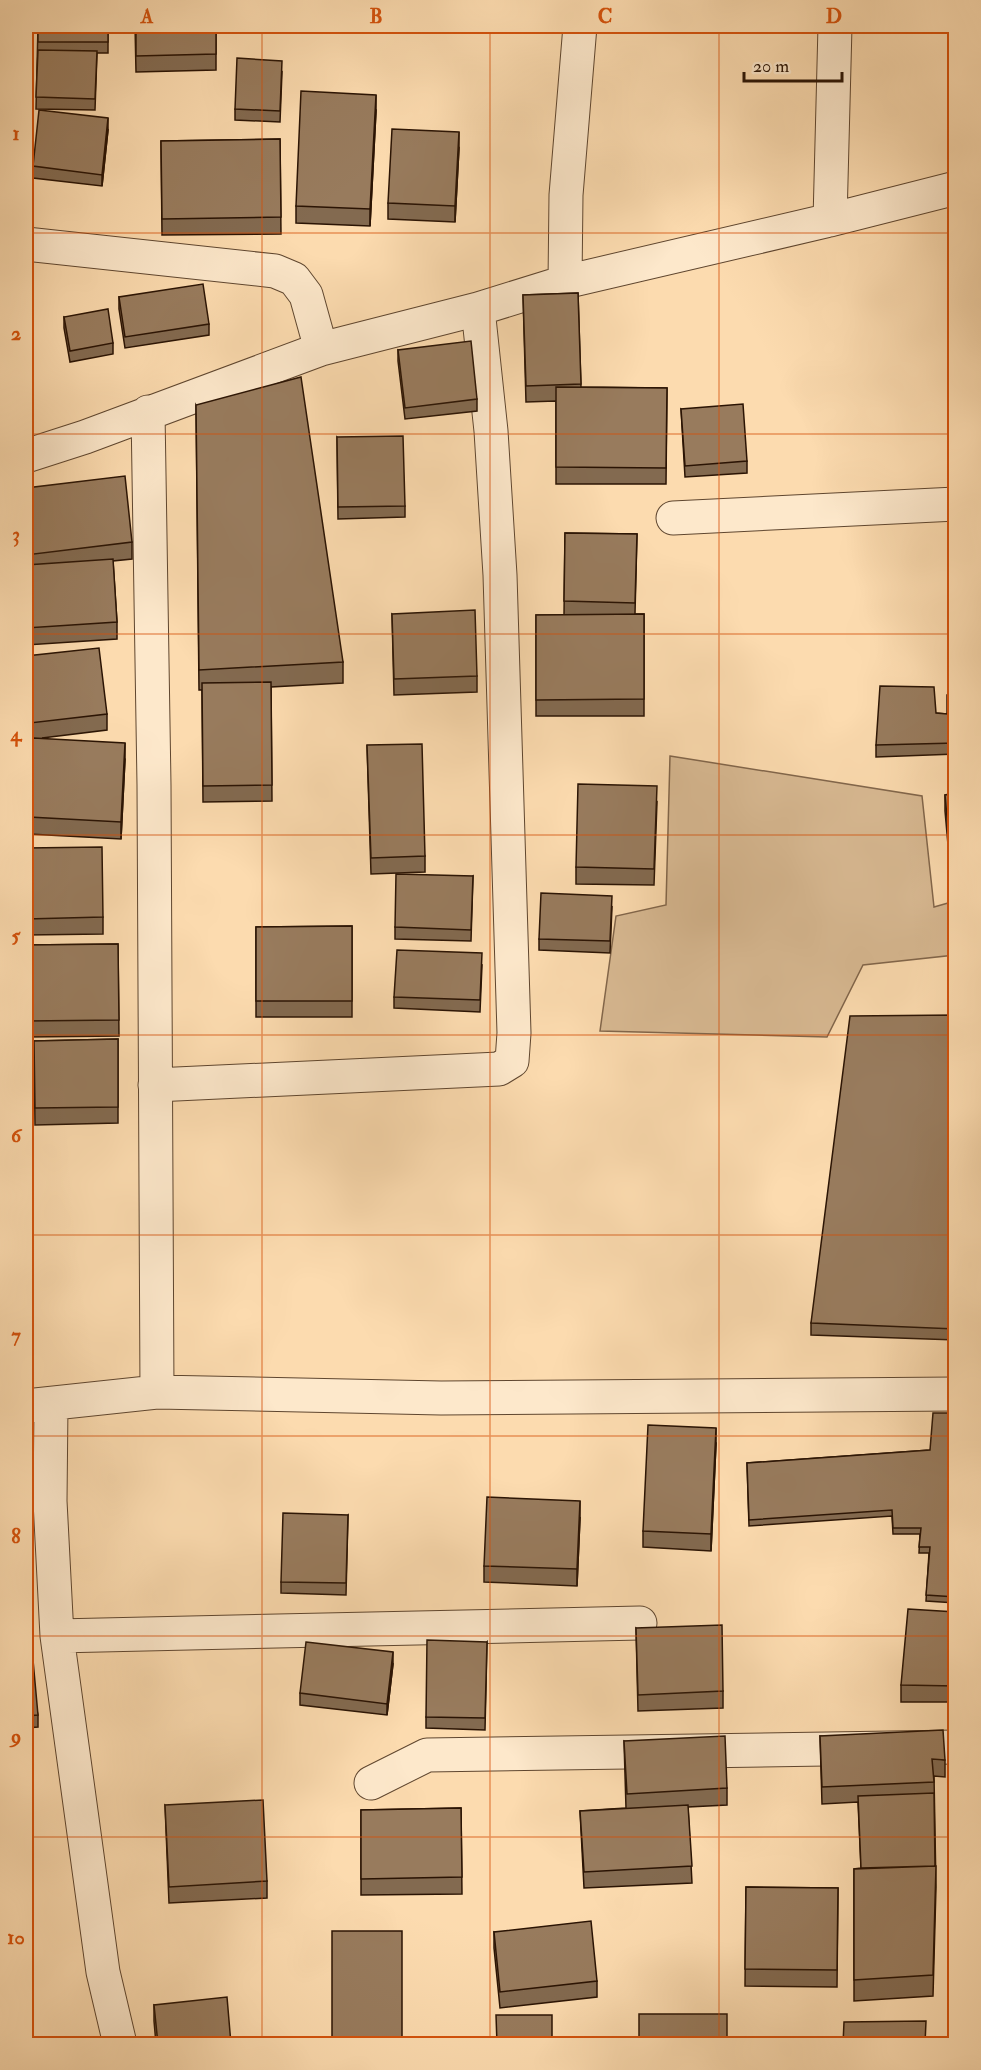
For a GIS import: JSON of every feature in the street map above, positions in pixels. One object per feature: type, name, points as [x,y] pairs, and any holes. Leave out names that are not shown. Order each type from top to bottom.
[{"type":"street","points":[[565,282],[566,195],[579,26]]},
{"type":"street","points":[[830,220],[835,26]]},
{"type":"street","points":[[26,456],[85,437],[321,349],[478,309],[565,282],[956,188]]},
{"type":"street","points":[[26,244],[275,271],[294,279],[306,295],[321,349]]},
{"type":"street","points":[[155,1085],[463,1072],[499,1069],[512,1061],[514,1033],[500,575],[491,431],[478,309]]},
{"type":"street","points":[[148,412],[154,797],[157,1392]]},
{"type":"street","points":[[673,518],[956,504]]},
{"type":"street","points":[[120,2044],[103,1972],[57,1636],[50,1501],[38,1405],[157,1392],[441,1398],[956,1394]]},
{"type":"street","points":[[57,1636],[640,1623]]},
{"type":"street","points":[[371,1783],[427,1755],[956,1747]]},
{"type":"shaded area","points":[[670,756],[922,796],[934,907],[955,901],[955,955],[863,965],[827,1037],[600,1031],[616,916],[666,905]]},
{"type":"building","points":[[38,26],[108,26],[108,42],[38,42]]},
{"type":"building","points":[[136,26],[216,26],[216,54],[136,56]]},
{"type":"building","points":[[38,50],[97,51],[95,99],[36,97]]},
{"type":"building","points":[[237,58],[282,61],[280,111],[235,109]]},
{"type":"building","points":[[301,91],[376,95],[370,209],[296,206]]},
{"type":"building","points":[[39,110],[108,118],[102,175],[33,166]]},
{"type":"building","points":[[392,129],[459,132],[455,206],[388,203]]},
{"type":"building","points":[[280,139],[281,217],[162,219],[161,141]]},
{"type":"building","points":[[203,284],[209,324],[125,337],[119,297]]},
{"type":"building","points":[[578,293],[581,384],[526,386],[523,295]]},
{"type":"building","points":[[108,309],[113,343],[70,351],[64,317]]},
{"type":"building","points":[[471,341],[477,399],[405,408],[398,350]]},
{"type":"building","points":[[301,377],[343,662],[199,670],[196,405]]},
{"type":"building","points":[[556,387],[667,388],[666,468],[556,467]]},
{"type":"building","points":[[743,404],[747,461],[685,466],[681,409]]},
{"type":"building","points":[[403,436],[405,506],[338,507],[337,437]]},
{"type":"building","points":[[125,476],[132,542],[26,555],[26,488]]},
{"type":"building","points":[[565,533],[637,534],[635,603],[564,601]]},
{"type":"building","points":[[113,559],[117,622],[26,628],[26,565]]},
{"type":"building","points":[[475,610],[477,676],[394,679],[392,614]]},
{"type":"building","points":[[644,614],[644,699],[536,700],[536,615]]},
{"type":"building","points":[[99,648],[107,714],[30,723],[26,690],[26,656]]},
{"type":"building","points":[[271,682],[272,785],[203,786],[202,683]]},
{"type":"building","points":[[880,686],[934,687],[936,713],[947,714],[947,695],[956,695],[956,743],[876,745]]},
{"type":"building","points":[[33,738],[125,743],[121,822],[29,817]]},
{"type":"building","points":[[422,744],[425,856],[371,858],[367,745]]},
{"type":"building","points":[[578,784],[657,786],[654,869],[576,867]]},
{"type":"building","points":[[956,793],[956,873],[952,873],[945,795]]},
{"type":"building","points":[[102,847],[103,917],[26,919],[26,848]]},
{"type":"building","points":[[396,874],[473,876],[471,930],[395,927]]},
{"type":"building","points":[[541,893],[612,896],[610,941],[539,939]]},
{"type":"building","points":[[352,926],[352,1001],[256,1001],[256,927]]},
{"type":"building","points":[[118,944],[119,1020],[26,1021],[26,945]]},
{"type":"building","points":[[397,950],[482,953],[480,1000],[394,997]]},
{"type":"building","points":[[956,1015],[956,1329],[811,1323],[850,1016]]},
{"type":"building","points":[[118,1039],[118,1107],[35,1108],[34,1041]]},
{"type":"building","points":[[933,1413],[956,1413],[956,1597],[926,1595],[930,1547],[919,1547],[921,1528],[893,1528],[892,1510],[749,1520],[747,1463],[930,1450]]},
{"type":"building","points":[[648,1425],[716,1428],[711,1534],[643,1531]]},
{"type":"building","points":[[487,1497],[580,1501],[577,1569],[484,1566]]},
{"type":"building","points":[[283,1513],[348,1515],[346,1583],[281,1582]]},
{"type":"building","points":[[26,1514],[28,1514],[29,1582],[26,1582]]},
{"type":"building","points":[[908,1609],[956,1612],[956,1686],[901,1685]]},
{"type":"building","points":[[722,1625],[723,1691],[638,1695],[636,1628]]},
{"type":"building","points":[[427,1640],[487,1642],[485,1718],[426,1717]]},
{"type":"building","points":[[306,1642],[393,1652],[387,1704],[300,1693]]},
{"type":"building","points":[[33,1660],[38,1715],[26,1716],[26,1661]]},
{"type":"building","points":[[943,1730],[945,1760],[932,1759],[934,1782],[822,1787],[820,1736]]},
{"type":"building","points":[[725,1736],[727,1788],[627,1794],[624,1741]]},
{"type":"building","points":[[934,1793],[935,1866],[861,1868],[858,1796]]},
{"type":"building","points":[[263,1800],[267,1881],[169,1887],[165,1805]]},
{"type":"building","points":[[688,1805],[692,1866],[584,1872],[580,1811]]},
{"type":"building","points":[[461,1808],[462,1877],[361,1879],[361,1810]]},
{"type":"building","points":[[936,1866],[933,1975],[854,1980],[854,1869]]},
{"type":"building","points":[[746,1887],[838,1888],[837,1970],[745,1969]]},
{"type":"building","points":[[591,1921],[597,1981],[500,1992],[494,1932]]},
{"type":"building","points":[[332,1931],[402,1931],[402,2044],[332,2044]]},
{"type":"building","points":[[227,1997],[231,2044],[158,2044],[154,2005]]},
{"type":"building","points":[[639,2014],[727,2014],[727,2044],[639,2044]]},
{"type":"building","points":[[496,2015],[552,2015],[552,2044],[497,2044]]},
{"type":"building","points":[[926,2021],[925,2044],[843,2044],[844,2022]]}]
